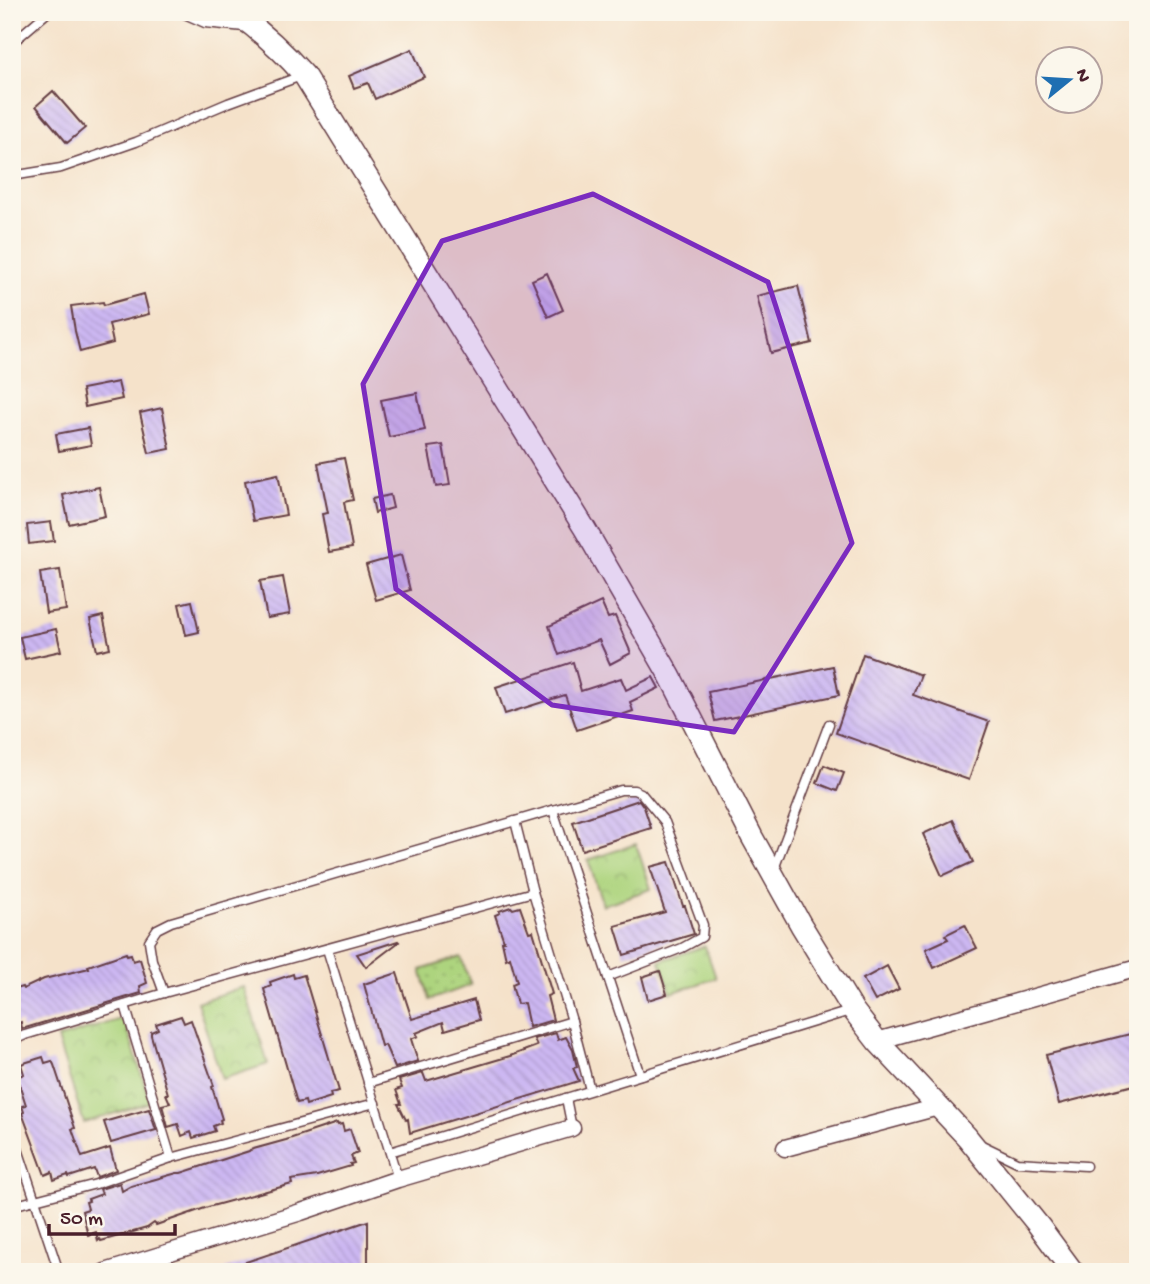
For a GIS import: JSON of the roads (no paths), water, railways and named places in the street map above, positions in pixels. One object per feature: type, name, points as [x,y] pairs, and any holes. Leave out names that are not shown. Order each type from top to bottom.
[{"type":"street","points":[[234,12],[280,48],[304,75],[585,529],[670,676],[772,873],[853,1010],[877,1041],[967,1137],[1073,1272]]},
{"type":"street","points":[[877,1041],[1138,968]]},
{"type":"street","points":[[785,1148],[938,1107]]},
{"type":"street","points":[[105,1272],[301,1212],[398,1179],[572,1128]]},
{"type":"lane","points":[[12,43],[48,12]]},
{"type":"lane","points":[[180,12],[205,23],[257,29]]},
{"type":"lane","points":[[12,176],[61,168],[136,142],[228,103],[304,75]]},
{"type":"lane","points":[[772,873],[829,724]]},
{"type":"lane","points":[[164,993],[152,960],[149,941],[157,929],[184,918],[621,790],[634,790],[641,793],[665,822],[703,925],[702,937],[682,948],[608,977]]},
{"type":"lane","points":[[553,810],[640,1075]]},
{"type":"lane","points":[[516,821],[533,892],[590,1090]]},
{"type":"lane","points":[[12,1041],[164,993],[533,892]]},
{"type":"lane","points":[[327,949],[398,1179]]},
{"type":"lane","points":[[125,1005],[171,1158]]},
{"type":"lane","points":[[390,1152],[853,1010]]},
{"type":"lane","points":[[368,1083],[572,1021]]},
{"type":"lane","points":[[566,1098],[572,1128]]},
{"type":"lane","points":[[12,1205],[96,1184],[171,1158],[375,1103]]},
{"type":"lane","points":[[12,1131],[59,1272]]},
{"type":"lane","points":[[967,1137],[1017,1162],[1086,1166]]}]
